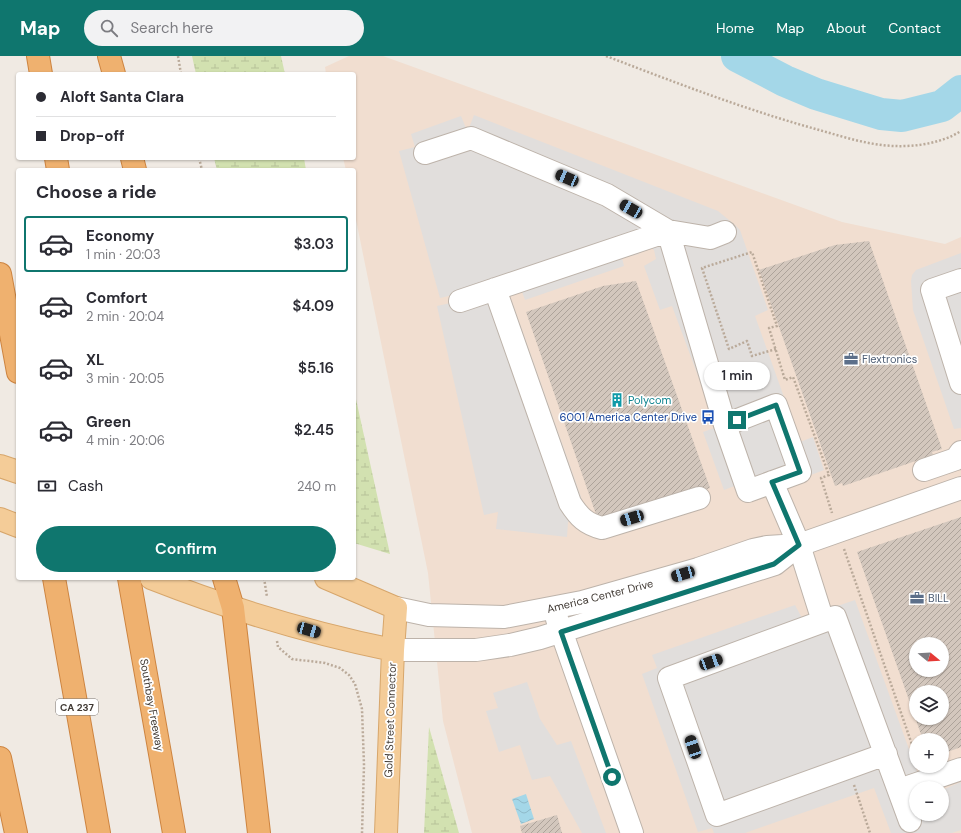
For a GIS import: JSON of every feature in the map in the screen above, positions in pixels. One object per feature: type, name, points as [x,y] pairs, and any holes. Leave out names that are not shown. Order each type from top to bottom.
[{"type":"highway","points":[[38,56],[41,72]]},
{"type":"highway","points":[[110,56],[114,72]]},
{"type":"highway","points":[[0,274],[16,361]]},
{"type":"highway","name":"CA 237","points":[[55,580],[99,833]]},
{"type":"highway","name":"Southbay Freeway","points":[[130,580],[174,833]]},
{"type":"highway","points":[[225,580],[233,608],[259,833]]},
{"type":"highway","points":[[0,758],[16,833]]},
{"type":"main road","points":[[0,466],[16,471]]},
{"type":"main road","points":[[0,519],[16,525]]},
{"type":"main road","points":[[156,580],[233,608],[322,634],[393,650]]},
{"type":"main road","points":[[331,580],[396,608]]},
{"type":"main road","name":"Gold Street Connector","points":[[386,833],[396,608]]},
{"type":"street","points":[[425,153],[471,138],[607,195],[668,231],[710,238],[725,232]]},
{"type":"street","points":[[460,301],[668,231]]},
{"type":"street","points":[[668,231],[725,425],[748,491],[800,472],[776,405],[725,425]]},
{"type":"street","points":[[961,280],[932,290],[961,383]]},
{"type":"street","points":[[494,289],[570,503],[580,518],[591,525],[602,528],[699,498]]},
{"type":"street","points":[[924,470],[956,459],[961,452]]},
{"type":"street","points":[[772,482],[799,545],[823,621]]},
{"type":"street","name":"America Center Drive","points":[[396,608],[429,615],[504,617],[582,602],[654,582],[752,550],[767,547],[799,545],[961,488]]},
{"type":"street","name":"America Center Drive","points":[[393,650],[476,650],[510,645],[561,632],[774,564],[799,545]]},
{"type":"street","points":[[553,607],[632,833]]},
{"type":"street","points":[[886,754],[717,815],[669,678],[835,617],[886,754],[910,822]]},
{"type":"street","points":[[899,790],[961,769]]},
{"type":"path","points":[[178,56],[181,72]]},
{"type":"path","points":[[606,56],[708,96],[773,117],[861,142],[894,146],[924,145],[953,136],[961,131]]},
{"type":"path","points":[[776,349],[752,356],[747,341],[729,349],[702,268],[752,252],[776,326],[770,328],[785,380],[793,377],[829,475],[821,478],[833,514]]},
{"type":"path","points":[[841,543],[909,736]]},
{"type":"path","points":[[278,647],[292,659],[326,662],[340,668],[349,675],[355,684],[362,709],[364,765],[362,833]]},
{"type":"path","points":[[858,796],[870,833]]},
{"type":"shaded area","points":[[349,56],[383,56],[842,222],[945,244],[961,237],[961,833],[472,833],[443,721],[428,573],[356,220],[356,168],[346,168],[344,160],[356,160],[356,72],[326,72],[325,67]]},
{"type":"shaded area","points":[[474,115],[718,211],[740,230],[768,310],[755,316],[800,442],[813,437],[824,470],[743,501],[737,485],[724,490],[703,432],[717,427],[672,306],[660,310],[644,266],[656,259],[654,250],[648,245],[637,248],[639,254],[622,258],[624,266],[525,300],[521,289],[509,293],[587,514],[568,522],[567,537],[496,529],[498,512],[484,515],[437,306],[455,302],[453,295],[440,298],[399,151],[415,147],[411,134],[461,116],[466,128],[469,128]]},
{"type":"shaded area","points":[[961,253],[961,428],[954,429],[913,310],[911,281],[912,275],[916,270]]},
{"type":"shaded area","points":[[855,600],[909,749],[909,773],[918,773],[920,781],[909,781],[909,821],[949,821],[949,787],[961,782],[961,830],[952,833],[891,833],[874,788],[745,833],[714,833],[712,828],[698,832],[642,674],[657,668],[652,655],[795,605],[802,618]]},
{"type":"shaded area","points":[[527,682],[540,719],[557,745],[571,741],[606,833],[582,833],[550,776],[532,780],[520,745],[499,752],[486,711],[498,708],[493,693]]},
{"type":"green space","points":[[192,56],[281,56],[285,72],[196,72]]},
{"type":"green space","points":[[214,160],[304,160],[306,168],[216,168]]},
{"type":"green space","points":[[356,399],[390,554],[356,544]]},
{"type":"green space","points":[[429,727],[459,833],[424,833]]},
{"type":"water","points":[[526,794],[534,819],[521,824],[512,799]]},
{"type":"building","name":"Flextronics","points":[[869,241],[942,449],[932,452],[933,455],[843,486],[842,483],[835,486],[759,270],[835,245]]},
{"type":"building","name":"Polycom","points":[[636,281],[710,488],[600,526],[526,312],[603,286]]},
{"type":"building","name":"BILL","points":[[961,517],[961,747],[949,751],[949,733],[921,733],[918,725],[949,725],[949,685],[909,685],[909,700],[857,552]]},
{"type":"building","points":[[557,815],[562,833],[522,833],[520,826]]},
{"type":"waterway","points":[[737,56],[785,81],[816,94],[881,114],[902,116],[942,106],[961,91]]},
{"type":"place","name":"Flextronics","points":[[851,359]]},
{"type":"place","name":"Polycom","points":[[617,400]]},
{"type":"place","name":"6001 America Center Drive","points":[[708,417]]},
{"type":"place","name":"BILL","points":[[917,598]]},
{"type":"route","points":[[612,777],[561,632],[578,625],[774,564],[799,545],[772,482],[800,472],[776,405],[737,420]]}]
